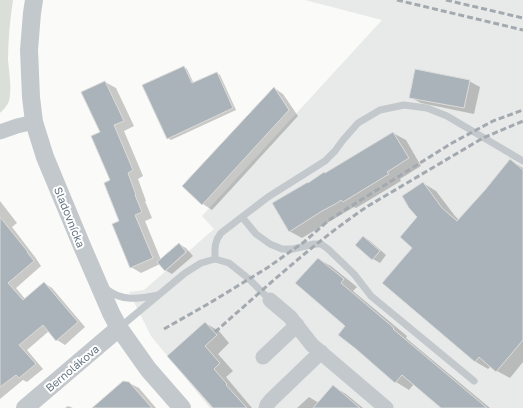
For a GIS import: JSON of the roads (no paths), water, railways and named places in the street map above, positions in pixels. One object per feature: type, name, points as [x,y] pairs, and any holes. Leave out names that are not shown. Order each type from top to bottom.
[{"type":"street","name":"Sladovnícka","points":[[34,0],[29,50],[30,97],[34,122],[45,158],[111,313],[119,328],[148,369],[182,408]]},
{"type":"street","points":[[0,132],[34,122]]},
{"type":"street","points":[[270,300],[290,316],[312,345],[386,408]]},
{"type":"street","points":[[263,356],[297,325]]},
{"type":"street","name":"Bernolákova","points":[[25,408],[119,328]]},
{"type":"street","points":[[266,408],[271,400],[321,352]]},
{"type":"lane","points":[[215,259],[215,246],[221,233],[268,196],[325,161],[358,123],[380,110],[404,105],[427,108],[447,116],[523,161]]},
{"type":"lane","points":[[242,217],[256,234],[270,244],[282,249],[294,249],[314,244],[321,244],[354,274],[371,296],[474,381]]},
{"type":"lane","points":[[119,328],[185,273],[201,263],[215,259],[229,263],[249,279],[270,300]]},
{"type":"lane","points":[[95,276],[106,290],[117,296],[144,298],[160,294]]},
{"type":"railway","points":[[397,0],[523,30]]},
{"type":"railway","points":[[446,0],[523,18]]},
{"type":"railway","points":[[164,329],[267,268],[304,242],[329,220],[452,143],[493,121],[523,110]]},
{"type":"railway","points":[[215,332],[308,251],[368,206],[483,138],[523,121]]}]
